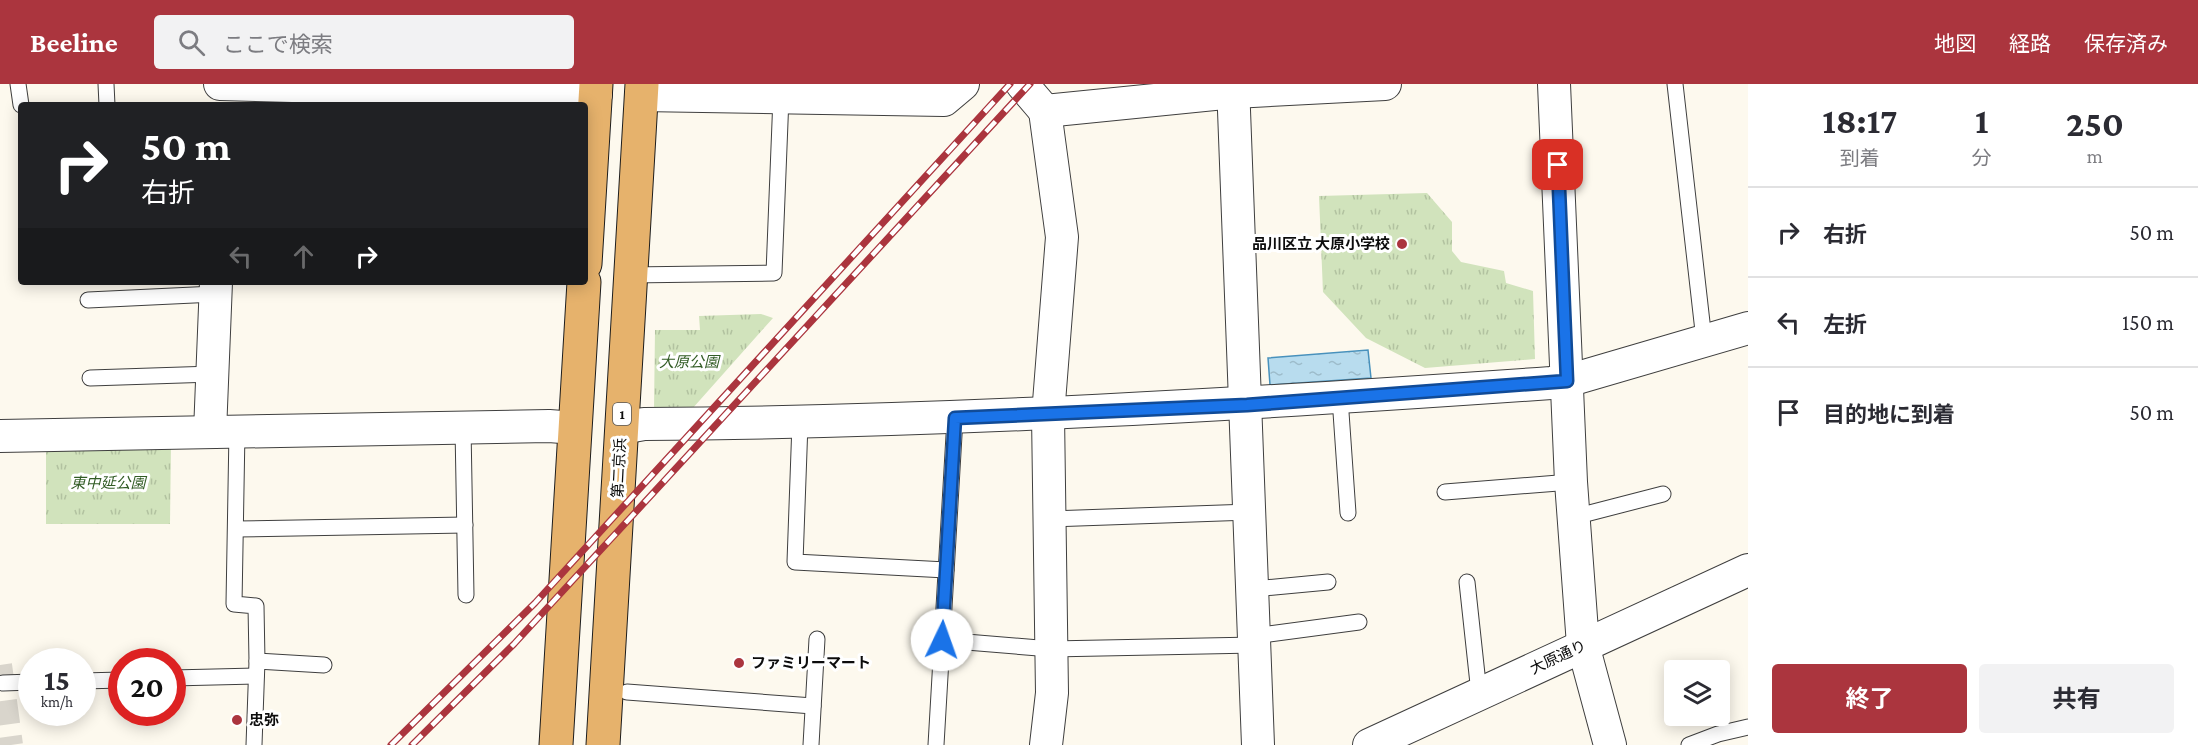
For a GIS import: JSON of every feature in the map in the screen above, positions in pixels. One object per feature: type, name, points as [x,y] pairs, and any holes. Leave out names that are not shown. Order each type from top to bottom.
[{"type":"highway","points":[[588,190],[596,89]]},
{"type":"highway","name":"第二京浜","points":[[603,745],[641,89]]},
{"type":"highway","points":[[556,745],[584,285]]},
{"type":"street","points":[[220,84],[596,89]]},
{"type":"street","points":[[225,102],[227,84]]},
{"type":"street","points":[[641,89],[944,100],[963,84]]},
{"type":"street","points":[[1022,84],[1045,111],[1062,237],[1048,415],[1052,693],[1046,745]]},
{"type":"street","points":[[1045,111],[1234,88],[1385,84]]},
{"type":"street","points":[[1554,84],[1571,482],[1583,645],[1610,745]]},
{"type":"street","points":[[1234,88],[1258,745]]},
{"type":"street","points":[[215,288],[213,374],[224,431]]},
{"type":"street","points":[[622,428],[644,424],[800,423],[1048,415],[1247,405],[1567,381],[1748,328]]},
{"type":"street","points":[[0,436],[549,426],[575,428]]},
{"type":"street","name":"大原通り","points":[[1369,745],[1748,570]]},
{"type":"lane","points":[[18,84],[21,102]]},
{"type":"lane","points":[[106,84],[107,102]]},
{"type":"lane","points":[[1675,84],[1704,340]]},
{"type":"lane","points":[[629,275],[774,273],[793,93]]},
{"type":"lane","points":[[88,300],[215,288]]},
{"type":"lane","points":[[90,378],[213,374]]},
{"type":"lane","points":[[1340,398],[1348,513]]},
{"type":"lane","points":[[936,745],[955,418]]},
{"type":"lane","points":[[800,423],[795,562],[946,570]]},
{"type":"lane","points":[[463,428],[466,595]]},
{"type":"lane","points":[[224,431],[236,529],[234,604],[256,606],[257,669],[254,745]]},
{"type":"lane","points":[[1445,492],[1571,482]]},
{"type":"lane","points":[[1574,518],[1663,494]]},
{"type":"lane","points":[[1050,519],[1250,512]]},
{"type":"lane","points":[[236,529],[465,525]]},
{"type":"lane","points":[[1253,589],[1328,582]]},
{"type":"lane","points":[[1467,582],[1479,693]]},
{"type":"lane","points":[[942,640],[1051,649],[1255,640],[1359,622]]},
{"type":"lane","points":[[811,745],[817,639]]},
{"type":"lane","points":[[186,677],[324,665]]},
{"type":"lane","points":[[3,683],[18,682]]},
{"type":"lane","points":[[627,692],[813,706]]},
{"type":"lane","points":[[1689,745],[1718,734],[1748,727]]},
{"type":"green space","points":[[1427,193],[1452,222],[1452,251],[1461,262],[1504,271],[1506,283],[1533,291],[1535,359],[1425,368],[1366,338],[1323,292],[1319,196]]},
{"type":"green space","name":"大原公園","points":[[761,314],[773,318],[692,409],[654,409],[655,330],[700,330],[699,316]]},
{"type":"green space","name":"東中延公園","points":[[171,442],[170,524],[46,524],[46,443]]},
{"type":"water","points":[[1368,350],[1371,378],[1270,385],[1268,358]]},
{"type":"tunnel","points":[[0,665],[11,745]]},
{"type":"railway","points":[[391,745],[535,603],[1010,84]]},
{"type":"railway","points":[[412,745],[514,644],[1030,84]]},
{"type":"place","name":"品川区立 大原小学校","points":[[1402,244]]},
{"type":"place","name":"ファミリーマート","points":[[739,663]]},
{"type":"place","name":"忠弥","points":[[237,720]]},
{"type":"route","points":[[942,640],[955,418],[1247,405],[1567,381],[1558,165]]}]
